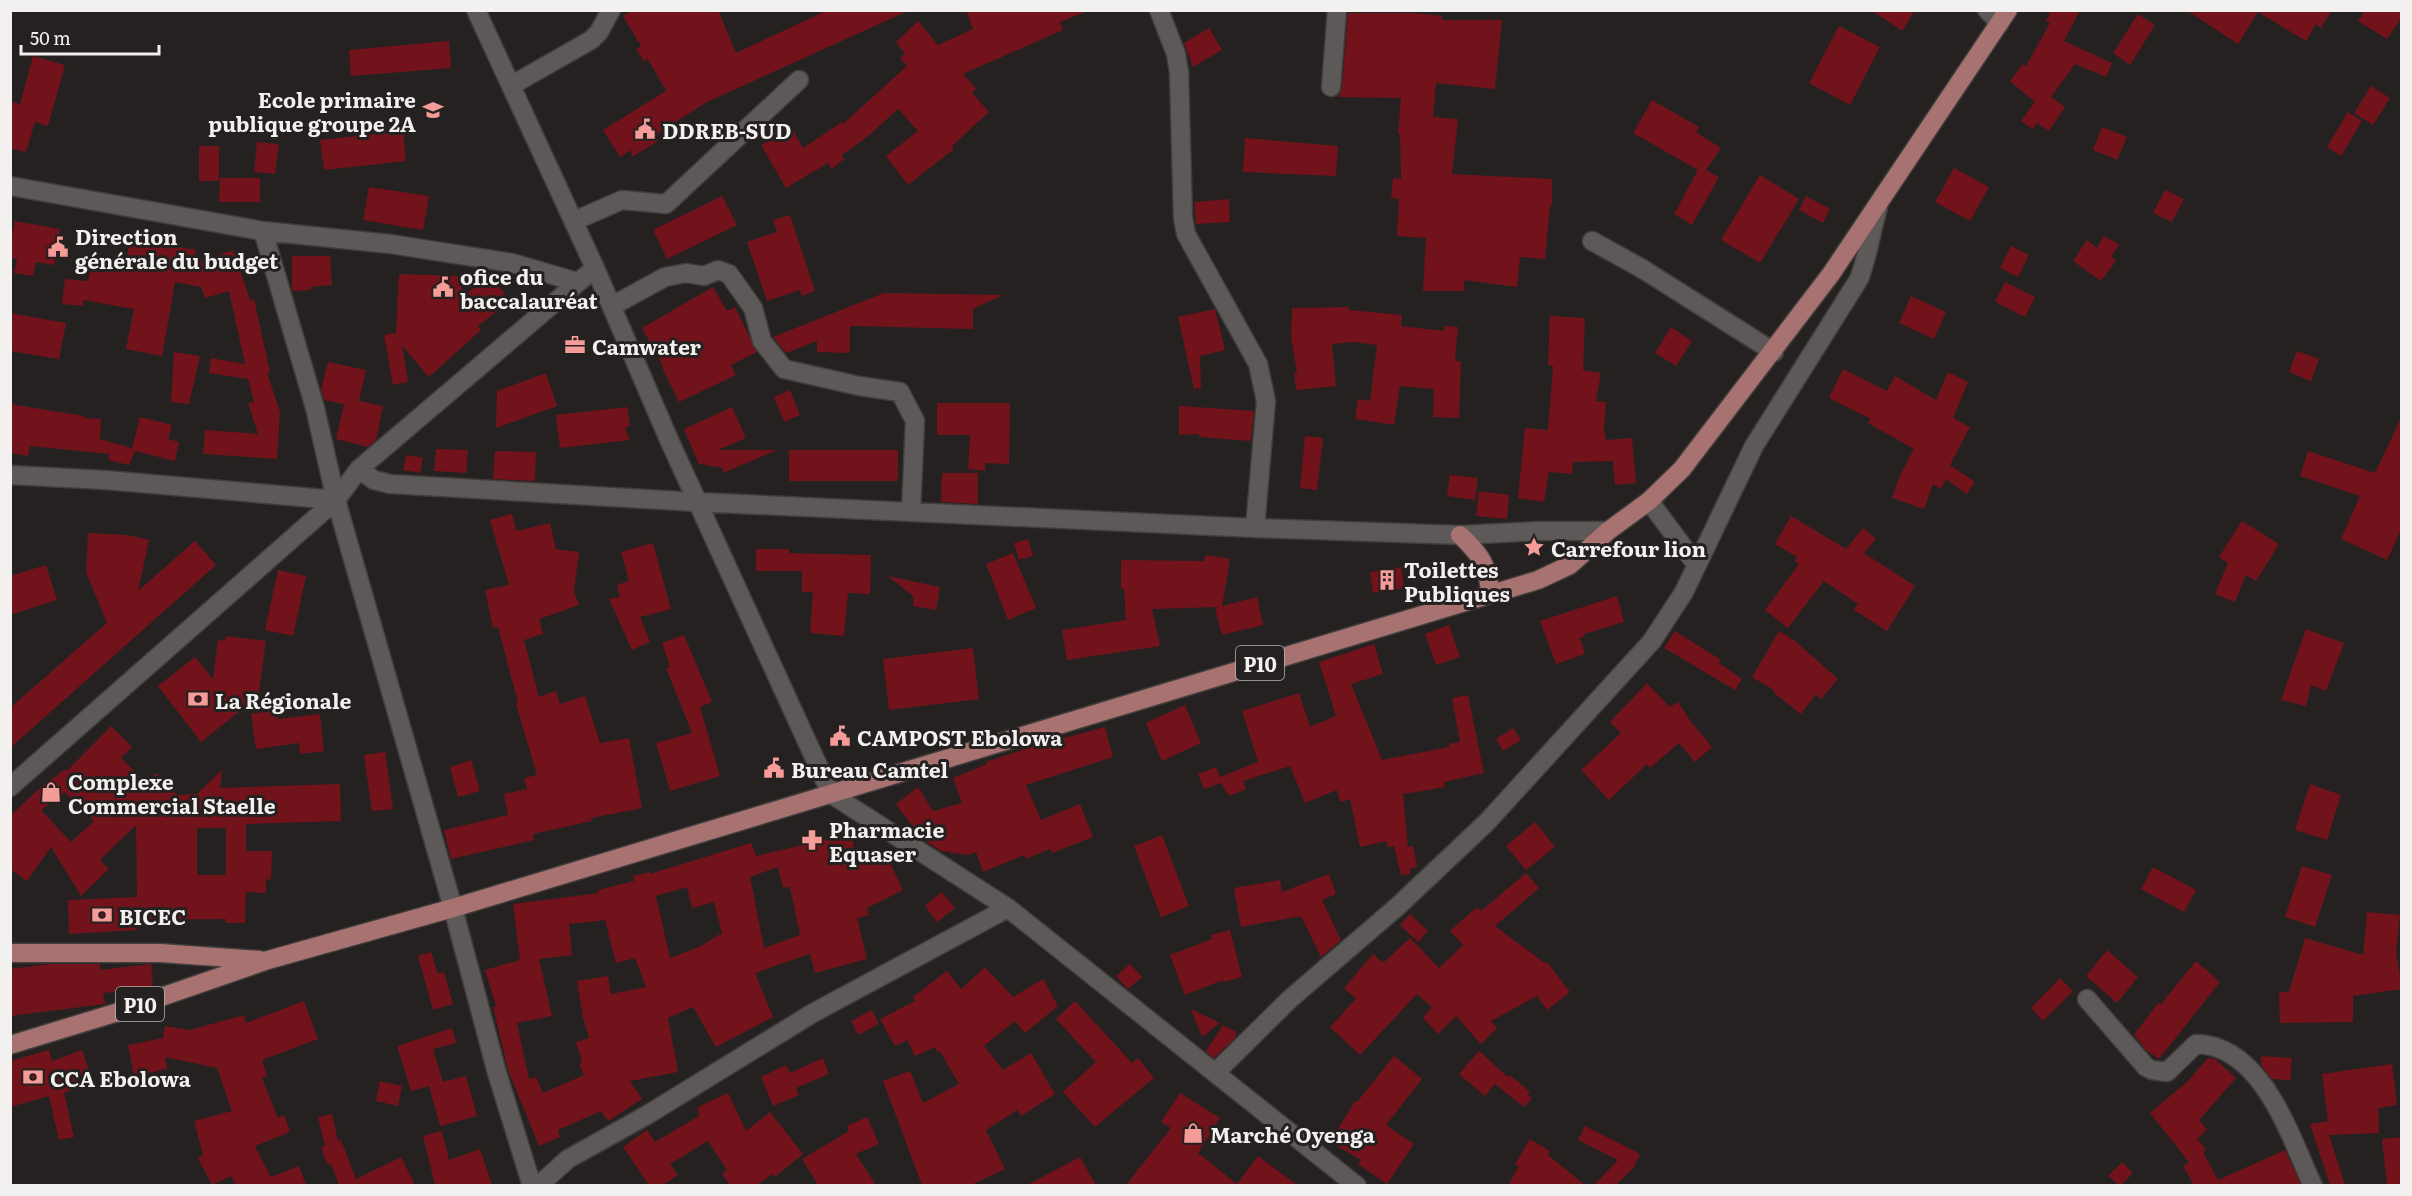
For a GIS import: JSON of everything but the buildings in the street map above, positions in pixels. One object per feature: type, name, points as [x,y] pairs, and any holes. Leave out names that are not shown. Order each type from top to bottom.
[{"type":"main road","name":"P10","points":[[10,1045],[268,960],[453,908],[1538,580],[1570,565],[1608,531],[1649,501],[1682,469],[1774,352],[1879,203],[1998,15]]},
{"type":"main road","points":[[1460,536],[1478,552],[1488,573],[1490,593]]},
{"type":"main road","name":"P10","points":[[10,953],[160,953],[268,960]]},
{"type":"street","points":[[476,10],[574,221],[697,502],[831,794],[1008,908],[1357,1185]]},
{"type":"street","points":[[512,85],[591,40],[611,10]]},
{"type":"street","points":[[1159,10],[1176,54],[1179,72],[1183,218],[1186,234],[1258,363],[1263,382],[1266,401],[1255,528]]},
{"type":"street","points":[[1331,87],[1337,10]]},
{"type":"street","points":[[574,221],[622,200],[666,204],[799,80]]},
{"type":"street","points":[[10,186],[263,231],[390,244],[477,257],[512,263],[577,282]]},
{"type":"street","points":[[1216,1072],[1290,999],[1398,906],[1488,822],[1653,641],[1676,607],[1754,446],[1859,279],[1866,262],[1867,245],[1879,203]]},
{"type":"street","points":[[263,231],[315,408],[336,500],[453,908],[496,1073],[532,1185]]},
{"type":"street","points":[[1592,241],[1641,268],[1774,352]]},
{"type":"street","points":[[10,787],[336,500],[359,469],[595,268]]},
{"type":"street","points":[[612,306],[665,277],[686,273],[704,276],[718,270],[729,274],[753,308],[762,341],[784,369],[900,392],[915,421],[911,512]]},
{"type":"street","points":[[359,469],[374,480],[390,484],[697,502],[1460,536],[1542,531],[1608,531]]},
{"type":"street","points":[[10,475],[105,480],[336,500]]},
{"type":"street","points":[[1649,501],[1696,564]]},
{"type":"street","points":[[538,1185],[568,1159],[813,1013],[1008,908]]},
{"type":"street","points":[[2087,999],[2152,1071],[2167,1072],[2196,1044],[2211,1045],[2242,1061],[2268,1090],[2313,1185]]},
{"type":"place","name":"Ecole primaire publique groupe 2A","points":[[433,110]]},
{"type":"place","name":"DDREB-SUD","points":[[645,129]]},
{"type":"place","name":"Direction générale du budget","points":[[58,247]]},
{"type":"place","name":"ofice du baccalauréat","points":[[443,287]]},
{"type":"place","name":"Camwater","points":[[575,345]]},
{"type":"place","name":"Carrefour lion","points":[[1534,547]]},
{"type":"place","name":"Toilettes Publiques","points":[[1387,580]]},
{"type":"place","name":"La Régionale","points":[[198,699]]},
{"type":"place","name":"CAMPOST Ebolowa","points":[[840,736]]},
{"type":"place","name":"Bureau Camtel","points":[[774,768]]},
{"type":"place","name":"Complexe Commercial Staelle","points":[[51,792]]},
{"type":"place","name":"Pharmacie Equaser","points":[[812,840]]},
{"type":"place","name":"BICEC","points":[[102,915]]},
{"type":"place","name":"CCA Ebolowa","points":[[33,1077]]},
{"type":"place","name":"Marché Oyenga","points":[[1193,1133]]}]
